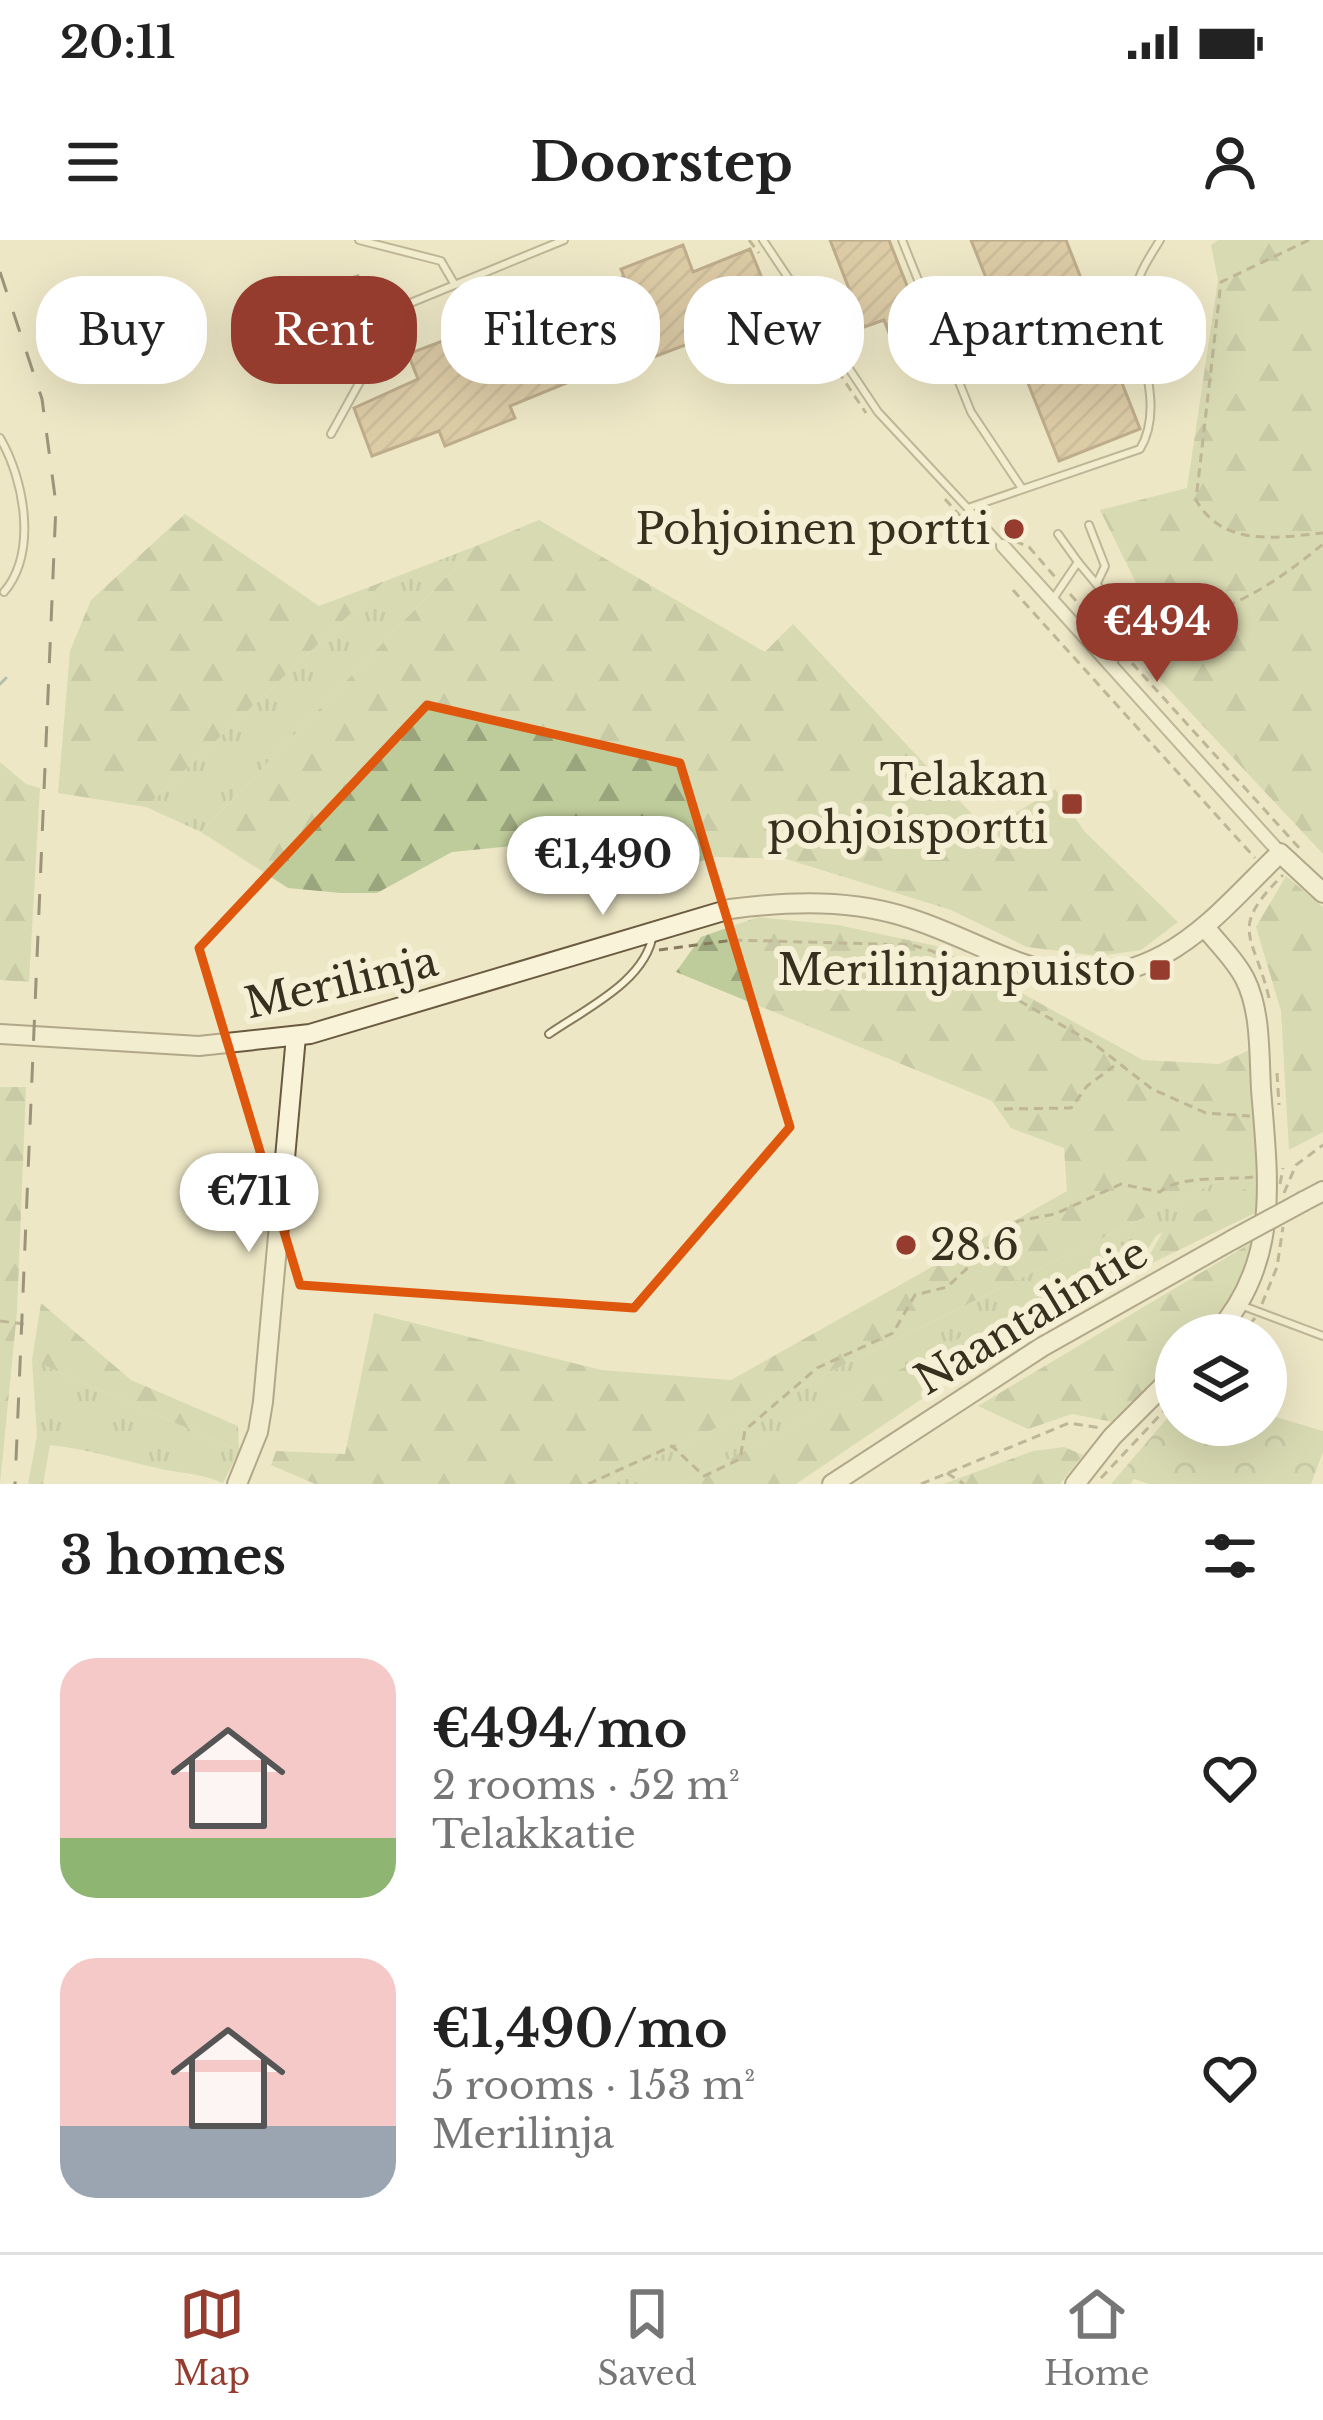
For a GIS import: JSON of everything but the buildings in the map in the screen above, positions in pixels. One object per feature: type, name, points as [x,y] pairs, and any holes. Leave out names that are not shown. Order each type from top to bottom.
[{"type":"street","points":[[1006,542],[1112,670],[1280,853],[1323,893]]},
{"type":"street","name":"Merilinja","points":[[0,1034],[199,1046],[296,1036],[777,903],[854,906],[911,919],[1013,964],[1068,976],[1139,965],[1204,928],[1270,874],[1280,853]]},
{"type":"street","points":[[1204,928],[1249,989],[1263,1114],[1286,1194],[1266,1234],[1248,1309],[1242,1314]]},
{"type":"street","points":[[237,1484],[258,1432],[262,1402],[296,1036]]},
{"type":"street","name":"Naantalintie","points":[[832,1484],[1042,1347],[1278,1216],[1286,1194],[1323,1191]]},
{"type":"street","points":[[1075,1484],[1155,1395]]},
{"type":"lane","points":[[359,240],[441,261],[450,276]]},
{"type":"lane","points":[[477,276],[564,240]]},
{"type":"lane","points":[[764,240],[878,412],[1006,542]]},
{"type":"lane","points":[[902,240],[971,412],[1021,487]]},
{"type":"lane","points":[[968,508],[1131,455],[1148,435],[1152,417],[1140,344],[1138,280],[1160,240]]},
{"type":"lane","points":[[331,434],[378,349],[386,313],[441,291]]},
{"type":"lane","points":[[0,438],[15,463],[22,494],[19,566],[4,592]]},
{"type":"lane","points":[[1089,525],[1105,566],[1097,584]]},
{"type":"lane","points":[[1058,534],[1118,610],[1118,648],[1112,670]]},
{"type":"lane","points":[[1052,602],[1078,562]]},
{"type":"lane","points":[[549,1034],[638,970],[652,941]]},
{"type":"lane","points":[[1248,1309],[1323,1336]]},
{"type":"path","points":[[1309,240],[1221,282],[1196,500],[1209,522],[1233,536],[1323,533]]},
{"type":"path","points":[[1006,542],[1029,547],[1284,830]]},
{"type":"path","points":[[1093,619],[1138,604],[1186,616],[1218,608],[1290,571],[1323,544]]},
{"type":"path","points":[[1013,590],[1270,874]]},
{"type":"path","points":[[652,941],[911,945],[932,951],[1093,1043],[1116,1065],[1206,1113],[1263,1114]]},
{"type":"path","points":[[1004,1109],[1071,1108],[1088,1086],[1116,1065]]},
{"type":"path","points":[[1286,1194],[1284,1185],[1296,1165],[1323,1144]]},
{"type":"path","points":[[588,1484],[672,1446],[704,1476],[740,1460],[745,1430],[817,1368],[893,1334],[915,1295],[947,1287],[1018,1221],[1054,1214],[1120,1184],[1160,1192],[1167,1185],[1202,1183],[1223,1174],[1286,1194]]},
{"type":"path","points":[[1247,1314],[1277,1267],[1278,1216]]},
{"type":"path","points":[[0,1322],[24,1324]]},
{"type":"path","points":[[1096,1484],[1155,1421]]},
{"type":"path","points":[[921,1484],[1069,1423],[1095,1423]]},
{"type":"path","points":[[946,1472],[964,1484]]},
{"type":"highlighted area","points":[[427,705],[680,763],[790,1127],[634,1308],[300,1285],[199,948]]},
{"type":"green space","points":[[1218,240],[1323,240],[1323,854],[1133,651],[1141,593],[1100,510],[1187,488],[1218,280],[1211,245]]},
{"type":"green space","points":[[185,514],[319,606],[385,581],[146,807],[58,793],[70,651],[91,600]]},
{"type":"green space","points":[[539,520],[765,652],[793,624],[987,830],[1055,789],[1085,832],[1178,922],[1141,950],[1099,956],[1027,947],[951,910],[786,859],[716,857],[633,879],[564,868],[513,846],[452,852],[377,893],[341,893],[288,888],[201,832],[476,546]]},
{"type":"green space","points":[[476,546],[201,832],[146,807],[385,581]]},
{"type":"green space","points":[[0,762],[26,784],[40,788],[29,982],[0,980]]},
{"type":"green space","points":[[1286,876],[1323,907],[1323,1132],[1289,1150],[1281,1011],[1256,927]]},
{"type":"green space","points":[[758,917],[838,925],[936,946],[1143,1060],[1219,1064],[1249,1050],[1257,1162],[602,1484],[315,1484],[271,1465],[276,1451],[345,1454],[374,1313],[601,1370],[731,1380],[1067,1191],[1064,1148],[1011,1128],[992,1101],[676,972],[701,937]]},
{"type":"green space","points":[[0,1087],[26,1087],[17,1312],[0,1484]]},
{"type":"green space","points":[[1257,1162],[1257,1183],[682,1484],[602,1484]]},
{"type":"green space","points":[[1257,1183],[1257,1212],[1142,1268],[1164,1230]]},
{"type":"green space","points":[[1157,1234],[1138,1265],[972,1365],[796,1484],[682,1484]]},
{"type":"green space","points":[[1254,1241],[1235,1291],[1220,1314],[1155,1314],[1155,1381],[1113,1422],[1072,1414],[1028,1429],[978,1406]]},
{"type":"green space","points":[[41,1303],[131,1380],[238,1426],[239,1451],[32,1360]]},
{"type":"green space","points":[[32,1360],[239,1451],[223,1483],[50,1445],[43,1484],[28,1484],[37,1436]]},
{"type":"green space","points":[[1287,1420],[1323,1431],[1323,1452],[1311,1484],[1149,1484],[1134,1479],[1131,1484],[1111,1484],[1155,1433],[1155,1446],[1287,1446]]},
{"type":"green space","points":[[1064,1447],[1083,1455],[1060,1484],[943,1484],[1033,1451]]},
{"type":"waterway","points":[[0,684],[6,678]]},
{"type":"railway","points":[[0,272],[42,399],[56,504],[15,1484]]},
{"type":"place","name":"Pohjoinen portti","points":[[1014,529]]},
{"type":"place","name":"Telakan pohjoisportti","points":[[1072,804]]},
{"type":"place","name":"Merilinjanpuisto","points":[[1160,970]]},
{"type":"place","name":"28.6","points":[[906,1245]]}]
